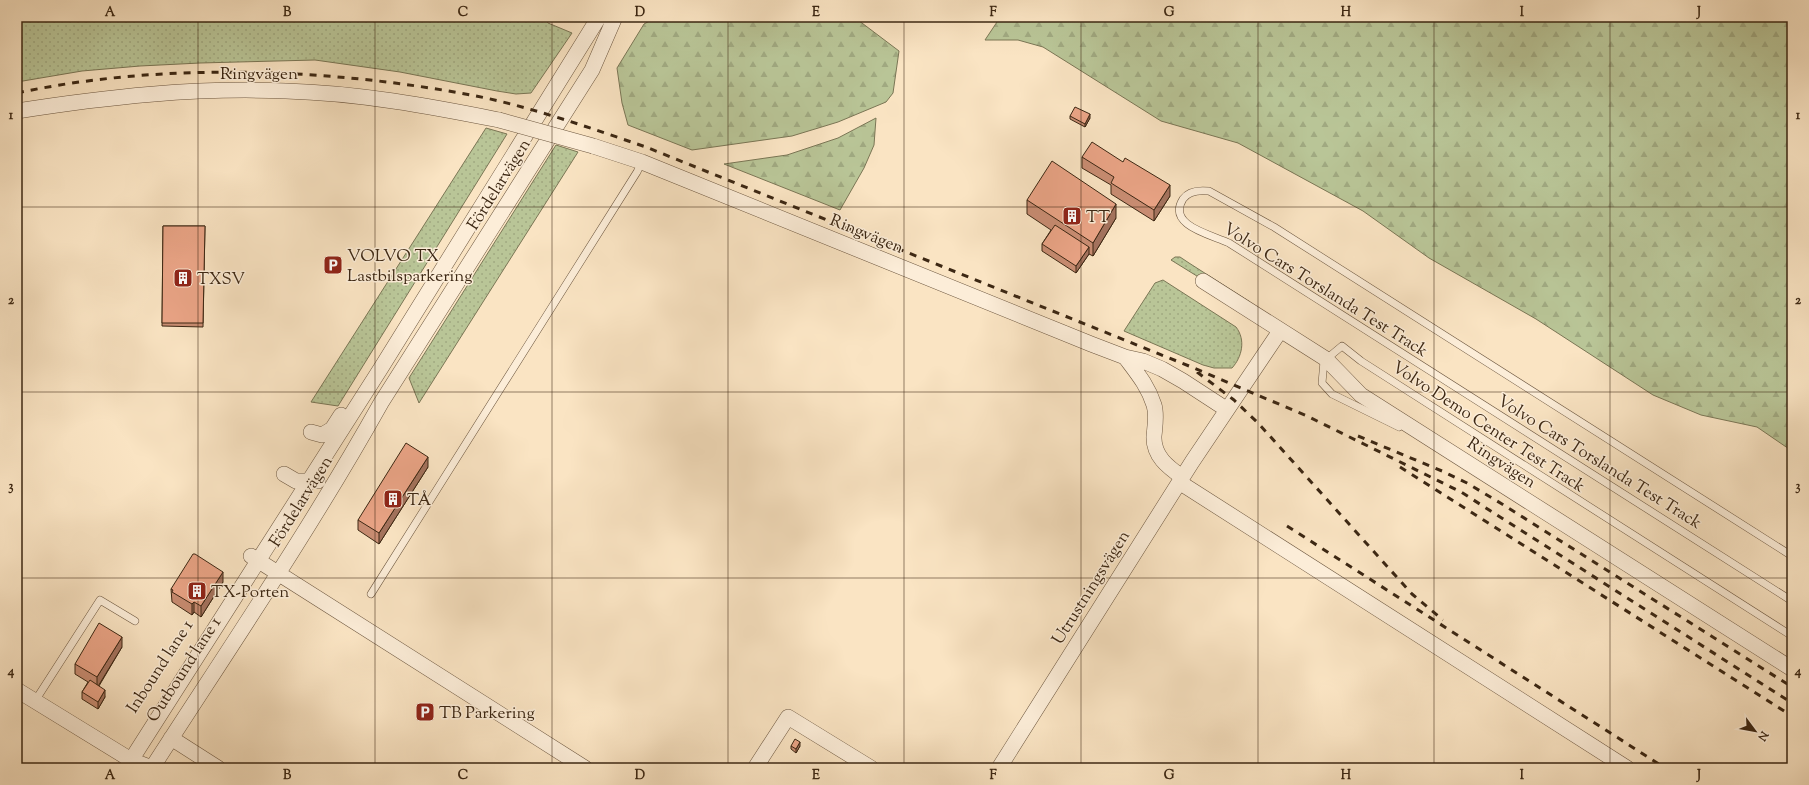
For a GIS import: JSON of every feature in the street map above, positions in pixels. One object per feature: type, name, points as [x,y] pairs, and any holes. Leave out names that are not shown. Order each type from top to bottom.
[{"type":"street","name":"Fördelarvägen","points":[[264,564],[281,526],[290,511],[600,17]]},
{"type":"street","name":"Fördelarvägen","points":[[264,564],[355,450],[381,403],[592,70],[615,17]]},
{"type":"street","name":"Ringvägen","points":[[17,111],[72,102],[156,93],[286,91],[364,97],[499,120],[593,146],[642,162],[1125,357],[1143,361],[1183,381],[1226,409]]},
{"type":"street","name":"Ringvägen","points":[[1203,281],[1326,359],[1361,395],[1792,669]]},
{"type":"street","points":[[1226,409],[1280,330]]},
{"type":"street","name":"Ringvägen","points":[[1125,357],[1146,383],[1154,406],[1154,438],[1157,453],[1166,466],[1181,480],[1627,768]]},
{"type":"street","name":"Fördelarvägen","points":[[311,432],[322,435],[332,429],[351,400],[366,392]]},
{"type":"street","name":"Utrustningsvägen","points":[[999,768],[1226,409]]},
{"type":"street","name":"Fördelarvägen","points":[[290,511],[291,494],[284,474],[296,481],[318,481],[332,472],[355,450]]},
{"type":"street","name":"Outbound lane 1","points":[[138,764],[264,564],[332,472]]},
{"type":"street","name":"Inbound lane 1","points":[[138,764],[264,564],[291,494]]},
{"type":"street","points":[[17,690],[138,764],[171,738],[264,564],[585,768]]},
{"type":"street","points":[[755,768],[788,717],[871,768]]},
{"type":"street","points":[[171,738],[218,768]]},
{"type":"lane","points":[[371,594],[514,370],[642,162]]},
{"type":"lane","name":"Volvo Cars Torslanda Test Track","points":[[1792,556],[1274,228],[1208,191],[1199,190],[1184,197],[1181,205],[1181,215],[1190,227],[1229,243],[1792,601]]},
{"type":"lane","name":"Volvo Demo Center Test Track","points":[[1326,359],[1342,346],[1361,361],[1792,636]]},
{"type":"lane","points":[[1326,359],[1324,361],[1322,384],[1332,394],[1458,456]]},
{"type":"lane","points":[[35,701],[100,600],[136,621]]},
{"type":"green space","points":[[17,17],[546,17],[545,19],[548,23],[572,33],[531,93],[516,94],[400,72],[315,60],[140,66],[82,71],[17,82]]},
{"type":"green space","points":[[657,17],[854,17],[899,51],[893,93],[886,102],[838,122],[792,136],[692,150],[628,125],[622,103],[617,68],[644,24]]},
{"type":"green space","points":[[1006,17],[1792,17],[1792,451],[1757,427],[1701,415],[1653,395],[1536,319],[1429,258],[1363,211],[1238,143],[1161,121],[1043,47],[1018,40],[985,40],[999,19]]},
{"type":"green space","points":[[876,118],[874,145],[864,168],[840,210],[724,164],[787,155],[838,138]]},
{"type":"green space","points":[[486,128],[507,134],[338,406],[311,402]]},
{"type":"green space","points":[[556,145],[578,152],[419,403],[409,378]]},
{"type":"green space","points":[[1175,257],[1180,257],[1250,302],[1247,307],[1171,260]]},
{"type":"green space","points":[[1163,280],[1236,327],[1241,337],[1242,348],[1238,359],[1232,368],[1214,368],[1203,365],[1124,331],[1155,283]]},
{"type":"building","points":[[1075,107],[1090,114],[1085,124],[1070,116]]},
{"type":"building","points":[[1092,142],[1123,162],[1125,158],[1170,185],[1154,210],[1111,183],[1114,177],[1082,157]]},
{"type":"building","name":"TT","points":[[1052,161],[1116,204],[1093,243],[1027,200]]},
{"type":"building","points":[[1055,225],[1089,247],[1076,266],[1042,244]]},
{"type":"building","name":"TXSV","points":[[163,226],[205,226],[203,323],[162,323]]},
{"type":"building","name":"TÅ","points":[[406,443],[428,457],[379,533],[358,520]]},
{"type":"building","name":"TX-Porten","points":[[193,554],[223,572],[201,606],[194,602],[192,604],[172,592],[173,590],[171,589]]},
{"type":"building","points":[[99,623],[122,637],[97,677],[75,664]]},
{"type":"building","points":[[90,680],[105,690],[98,702],[82,692]]},
{"type":"building","points":[[795,739],[800,742],[796,749],[791,746]]},
{"type":"railway","points":[[17,93],[72,83],[129,76],[244,72],[302,74],[416,86],[471,95],[515,105],[559,118],[646,147],[1189,366],[1307,416],[1461,492],[1792,703]]},
{"type":"railway","points":[[1197,372],[1234,400],[1259,424],[1412,594],[1443,620]]},
{"type":"railway","points":[[1358,436],[1467,483],[1792,687]]},
{"type":"railway","points":[[1400,467],[1792,716]]},
{"type":"railway","points":[[1287,526],[1665,768]]},
{"type":"place","name":"TT","points":[[1072,216]]},
{"type":"place","name":"VOLVO TX Lastbilsparkering","points":[[333,265]]},
{"type":"place","name":"TXSV","points":[[183,278]]},
{"type":"place","name":"TÅ","points":[[393,499]]},
{"type":"place","name":"TX-Porten","points":[[197,591]]},
{"type":"place","name":"TB Parkering","points":[[425,712]]}]
